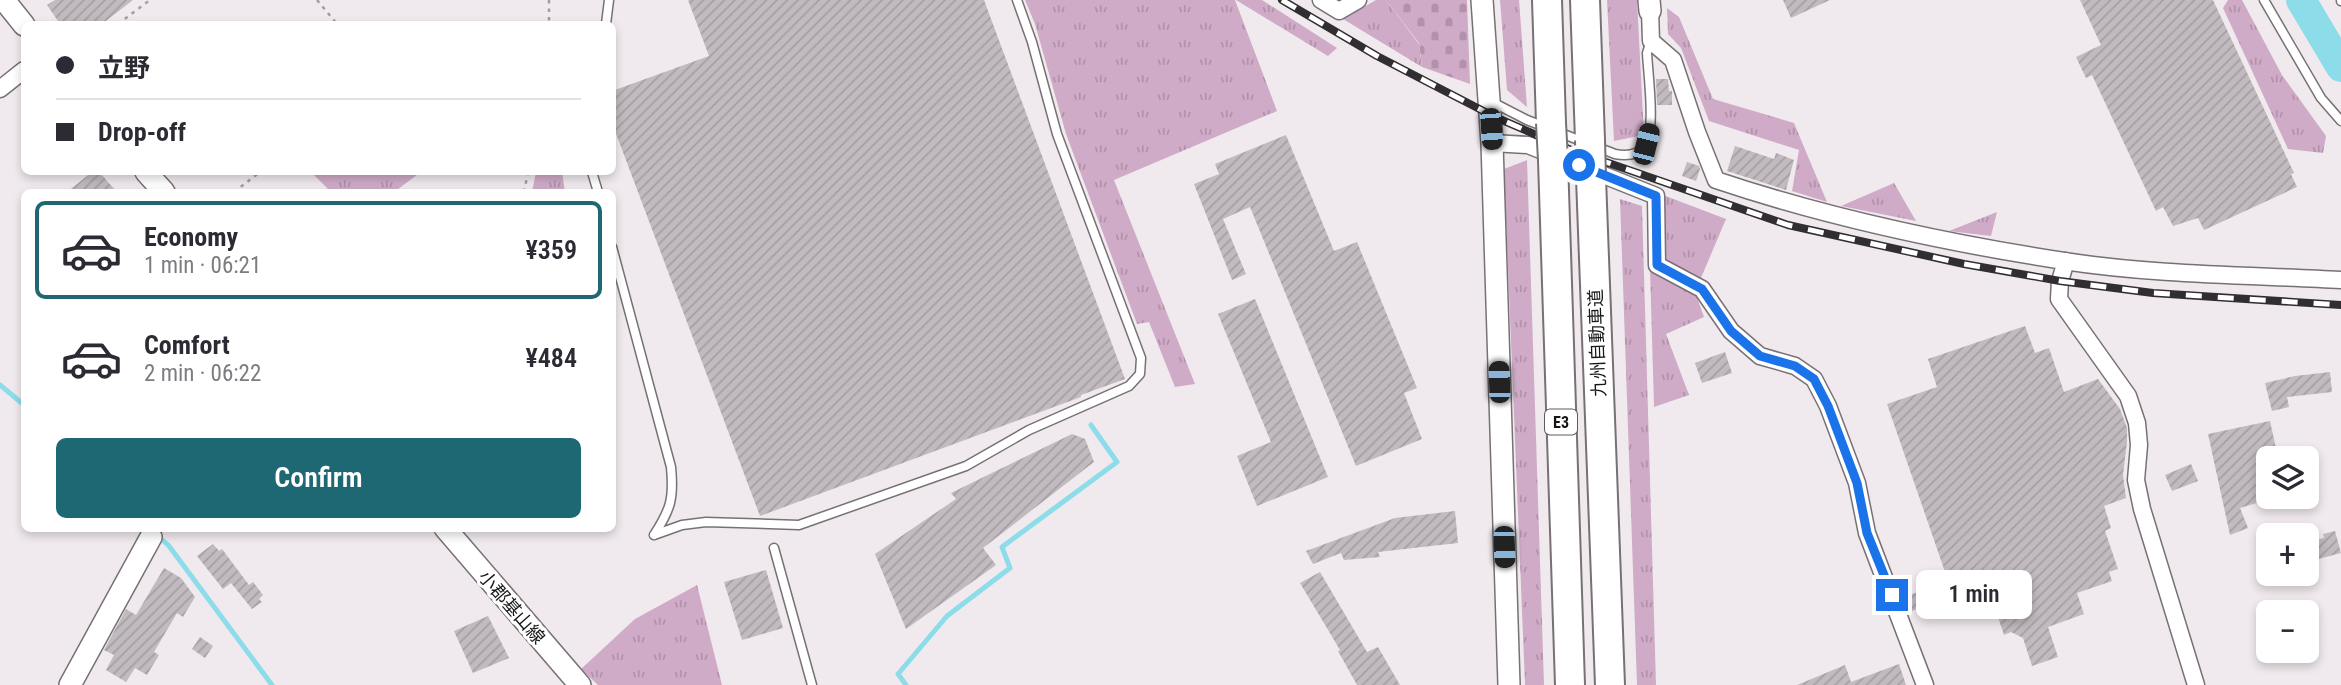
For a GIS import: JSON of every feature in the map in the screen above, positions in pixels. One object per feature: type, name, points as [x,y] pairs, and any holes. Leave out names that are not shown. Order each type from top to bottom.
[{"type":"highway","name":"E3","points":[[1547,0],[1570,685]]},
{"type":"highway","name":"九州自動車道","points":[[1585,0],[1610,685]]},
{"type":"street","points":[[4,0],[21,21]]},
{"type":"street","points":[[1321,0],[1339,11],[1357,0]]},
{"type":"street","points":[[1482,0],[1492,143],[1509,685]]},
{"type":"street","points":[[1649,5],[1651,41],[1674,60],[1716,180],[1763,196],[1899,231],[2066,261],[2161,271],[2341,280]]},
{"type":"street","points":[[0,89],[21,72]]},
{"type":"street","points":[[1492,143],[1528,145],[1656,196],[1657,265],[1702,289],[1731,331],[1760,356],[1795,366],[1814,379],[1828,406],[1857,483],[1867,533],[1925,685]]},
{"type":"street","points":[[149,175],[160,189]]},
{"type":"street","points":[[2066,261],[2060,281],[2059,299],[2128,396],[2137,423],[2139,446],[2136,480],[2142,509],[2196,685]]},
{"type":"street","name":"小郡基山線","points":[[448,532],[580,685]]},
{"type":"street","points":[[71,685],[151,537]]},
{"type":"lane","points":[[606,21],[609,0]]},
{"type":"lane","points":[[616,262],[671,467],[673,492],[669,513],[654,535],[682,525],[706,523],[799,525],[966,466],[1029,430],[1129,386],[1140,374],[1141,358],[1057,134],[1032,42],[1017,0]]},
{"type":"lane","points":[[2264,0],[2321,98],[2341,121]]},
{"type":"lane","points":[[1489,101],[1527,120],[1615,154],[1625,156],[1639,152],[1646,144],[1650,129],[1647,53],[1651,41]]},
{"type":"lane","points":[[774,548],[812,685]]},
{"type":"path","points":[[122,21],[150,0]]},
{"type":"path","points":[[317,0],[334,21]]},
{"type":"path","points":[[550,0],[550,21]]},
{"type":"path","points":[[238,189],[256,175]]},
{"type":"green space","points":[[1025,0],[1235,0],[1277,111],[1114,180],[1195,384],[1175,387],[1149,322],[1137,324],[1066,134],[1035,24]]},
{"type":"green space","points":[[1236,0],[1262,0],[1337,48],[1328,56]]},
{"type":"green space","points":[[1376,0],[1386,0],[1419,44],[1422,67],[1343,19]]},
{"type":"green space","points":[[1386,0],[1467,0],[1470,84],[1422,67],[1419,43]]},
{"type":"green space","points":[[1500,0],[1519,0],[1527,107],[1507,90]]},
{"type":"green space","points":[[1607,0],[1637,0],[1644,135],[1614,141]]},
{"type":"green space","points":[[2228,0],[2242,0],[2282,75],[2326,136],[2323,153],[2288,149],[2223,8]]},
{"type":"green space","points":[[1667,8],[1679,17],[1713,99],[1794,123],[1827,202],[1792,191],[1799,150],[1709,121],[1681,48],[1668,34]]},
{"type":"green space","points":[[1527,160],[1544,685],[1525,685],[1504,169]]},
{"type":"green space","points":[[314,175],[417,175],[398,189],[328,189]]},
{"type":"green space","points":[[535,175],[562,175],[565,189],[533,189]]},
{"type":"green space","points":[[1894,183],[1916,221],[1841,206]]},
{"type":"green space","points":[[1663,195],[1726,219],[1695,292],[1704,317],[1666,334],[1689,395],[1654,407],[1650,269],[1662,274]]},
{"type":"green space","points":[[1620,199],[1642,206],[1656,685],[1637,685]]},
{"type":"green space","points":[[1997,212],[1991,236],[1949,231]]},
{"type":"green space","points":[[697,585],[722,685],[598,685],[581,669],[635,619]]},
{"type":"building","points":[[55,0],[133,0],[106,21],[58,21],[47,5]]},
{"type":"building","points":[[688,0],[984,0],[1125,379],[760,516],[616,134],[616,90],[709,56]]},
{"type":"building","points":[[1783,0],[1830,0],[1791,18]]},
{"type":"building","points":[[2080,0],[2213,0],[2294,173],[2291,174],[2297,187],[2204,230],[2198,218],[2173,226],[2163,207],[2156,211],[2092,75],[2086,78],[2076,57],[2101,45]]},
{"type":"building","points":[[1656,79],[1668,79],[1669,91],[1672,91],[1672,105],[1657,105]]},
{"type":"building","points":[[1286,135],[1334,251],[1357,242],[1417,388],[1404,393],[1422,439],[1356,466],[1250,207],[1223,219],[1246,274],[1232,280],[1194,184],[1219,174],[1215,164]]},
{"type":"building","points":[[1735,146],[1774,159],[1776,153],[1794,160],[1786,190],[1727,171]]},
{"type":"building","points":[[1687,162],[1699,166],[1696,181],[1682,176]]},
{"type":"building","points":[[88,175],[102,175],[114,189],[71,189]]},
{"type":"building","points":[[1255,299],[1328,477],[1257,506],[1237,456],[1271,442],[1218,314]]},
{"type":"building","points":[[2025,326],[2035,353],[2049,348],[2064,392],[2098,379],[2120,409],[2127,428],[2123,475],[2126,498],[2104,506],[2111,528],[2105,531],[2118,569],[2109,572],[2112,581],[2077,593],[2084,614],[2048,627],[2058,657],[2032,666],[2023,638],[2011,632],[2004,635],[1987,584],[1953,595],[1887,404],[1937,387],[1928,359]]},
{"type":"building","points":[[1725,352],[1732,373],[1702,383],[1695,363]]},
{"type":"building","points":[[2330,372],[2332,392],[2287,397],[2289,407],[2272,411],[2265,383]]},
{"type":"building","points":[[2270,421],[2275,446],[2256,446],[2256,503],[2240,508],[2248,528],[2230,535],[2208,434]]},
{"type":"building","points":[[1072,434],[1085,439],[1094,462],[983,548],[996,565],[906,629],[875,554],[956,499],[951,493]]},
{"type":"building","points":[[2191,464],[2198,481],[2172,491],[2165,475]]},
{"type":"building","points":[[1455,511],[1458,543],[1378,552],[1380,557],[1344,560],[1341,553],[1313,564],[1306,551],[1395,518]]},
{"type":"building","points":[[2335,531],[2341,553],[2319,559],[2319,539],[2324,538],[2323,534]]},
{"type":"building","points":[[213,544],[219,551],[222,549],[249,585],[253,582],[263,595],[259,599],[262,602],[252,609],[231,583],[223,589],[197,556]]},
{"type":"building","points":[[164,568],[181,578],[195,597],[183,617],[177,613],[154,652],[159,655],[147,675],[135,668],[126,682],[106,670],[114,655],[104,650],[126,609],[136,615]]},
{"type":"building","points":[[766,570],[783,628],[742,640],[724,582]]},
{"type":"building","points":[[1320,572],[1367,652],[1378,647],[1400,685],[1357,685],[1338,651],[1340,650],[1300,583]]},
{"type":"building","points":[[1918,592],[1924,607],[1912,611],[1906,596]]},
{"type":"building","points":[[488,616],[509,658],[473,673],[454,631]]},
{"type":"building","points":[[200,637],[213,646],[205,658],[192,649]]},
{"type":"building","points":[[1899,664],[1906,685],[1797,685],[1845,665],[1851,682]]},
{"type":"waterway","points":[[2301,0],[2341,67]]},
{"type":"waterway","points":[[0,385],[21,402]]},
{"type":"waterway","points":[[906,685],[898,674],[947,616],[1010,568],[1002,547],[1117,462],[1091,425]]},
{"type":"waterway","points":[[157,535],[169,546],[272,685]]},
{"type":"railway","points":[[1282,0],[1377,56],[1495,117],[1571,150],[1788,225],[1964,264],[2060,281],[2153,293],[2341,305]]},
{"type":"route","points":[[1579,165],[1656,196],[1657,265],[1702,289],[1731,331],[1760,356],[1795,366],[1814,379],[1828,406],[1857,483],[1867,533],[1892,595]]}]
